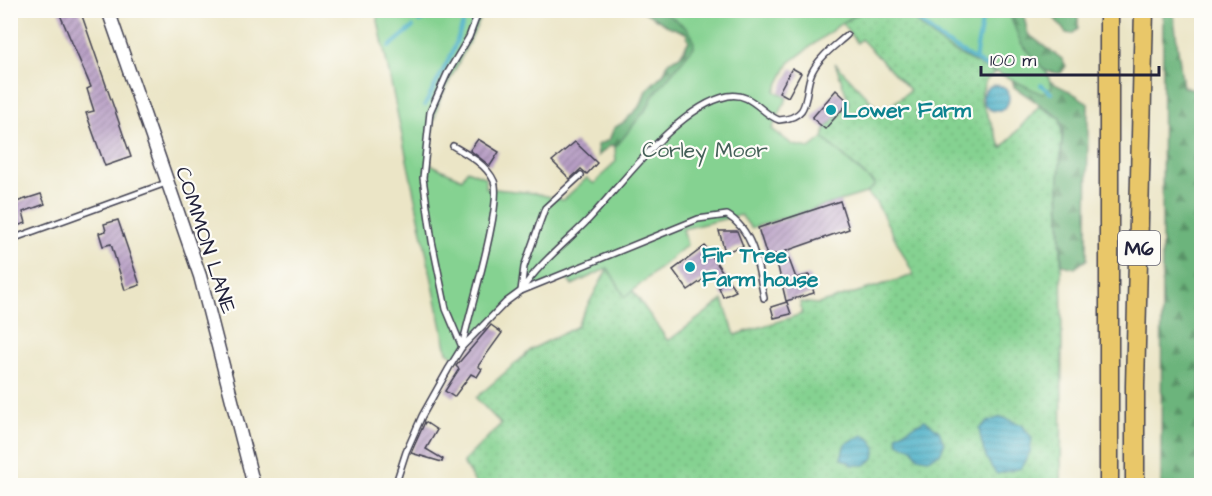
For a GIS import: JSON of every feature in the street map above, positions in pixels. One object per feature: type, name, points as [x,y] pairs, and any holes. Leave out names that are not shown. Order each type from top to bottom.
[{"type":"highway","name":"M6","points":[[1108,486],[1109,10]]},
{"type":"highway","name":"M6","points":[[1136,486],[1135,386],[1144,10]]},
{"type":"street","name":"COMMON LANE","points":[[108,10],[168,183],[212,321],[254,486]]},
{"type":"lane","points":[[462,347],[446,309],[432,241],[423,178],[430,112],[447,74],[469,37],[479,10]]},
{"type":"lane","points":[[395,486],[422,416],[462,347],[521,291],[532,272],[588,220],[641,160],[677,125],[713,101],[729,96],[741,96],[752,100],[779,120],[797,114],[806,103],[812,72],[820,59],[847,35]]},
{"type":"lane","points":[[453,146],[469,155],[488,172],[496,188],[489,236],[462,347]]},
{"type":"lane","points":[[521,291],[524,267],[545,208],[580,175]]},
{"type":"lane","points":[[12,239],[168,183]]},
{"type":"lane","points":[[521,291],[698,219],[727,215],[745,228],[764,298]]},
{"type":"green space","points":[[1173,10],[1183,87],[1201,90],[1200,485],[1161,485],[1163,11]]},
{"type":"green space","name":"Corley Moor","points":[[376,11],[470,11],[482,16],[440,100],[433,123],[430,164],[462,179],[467,170],[486,178],[486,188],[534,193],[563,200],[587,178],[594,184],[616,161],[615,148],[648,107],[653,96],[694,47],[688,30],[662,11],[863,11],[842,23],[789,63],[775,91],[787,98],[772,129],[793,145],[810,148],[823,138],[875,185],[866,193],[751,228],[741,215],[683,229],[687,245],[625,297],[608,268],[572,285],[565,277],[514,298],[456,358],[447,352]]},
{"type":"green space","points":[[643,11],[744,11],[703,39],[622,148],[611,145],[598,156],[597,145],[609,140],[614,128],[624,122],[641,105],[646,90],[664,73],[668,62],[680,56],[689,41],[686,33],[666,25]]},
{"type":"green space","points":[[863,11],[903,11],[947,48],[995,73],[986,80],[980,98],[1002,148],[1039,106],[1060,118],[1062,136],[1059,182],[1062,301],[1061,485],[477,486],[463,462],[501,424],[476,398],[532,349],[576,327],[608,268],[625,297],[633,291],[668,341],[723,300],[735,335],[802,314],[800,302],[818,304],[914,275],[876,202],[866,193],[875,184],[823,138],[825,129],[849,102],[835,63],[882,113],[910,90],[861,39],[857,43],[842,23]]},
{"type":"green space","points":[[903,11],[1008,11],[1021,43],[1047,73],[1052,87],[1042,94],[947,48]]},
{"type":"green space","points":[[904,11],[1027,11],[1024,17],[1028,34],[1062,59],[1066,66],[1061,73],[1035,71],[1088,104],[1087,259],[1075,268],[1062,265],[1059,179],[1063,132],[1060,118],[1014,87],[1012,77],[1001,69],[994,72],[947,47]]},
{"type":"green space","points":[[1049,11],[1078,11],[1078,29],[1072,34],[1066,33]]},
{"type":"water","points":[[996,85],[1005,89],[1009,98],[1005,107],[996,111],[987,107],[983,98],[987,89]]},
{"type":"water","points":[[1001,417],[1022,425],[1032,438],[1030,452],[1021,468],[997,474],[987,459],[979,429],[987,422]]},
{"type":"water","points":[[925,420],[939,431],[944,444],[940,454],[928,459],[918,457],[913,449],[898,443],[897,435]]},
{"type":"water","points":[[863,435],[869,438],[876,447],[874,458],[865,465],[853,465],[841,458],[845,444]]},
{"type":"building","points":[[58,10],[80,10],[131,157],[105,166],[86,113],[94,111],[87,89],[91,87]]},
{"type":"building","name":"Lower Farm","points":[[792,68],[801,73],[788,97],[779,92]]},
{"type":"building","name":"Lower Farm","points":[[836,90],[849,102],[825,129],[812,118]]},
{"type":"building","points":[[478,139],[499,152],[490,166],[470,150]]},
{"type":"building","points":[[575,142],[597,163],[587,174],[581,169],[570,179],[552,161]]},
{"type":"building","points":[[41,194],[45,204],[23,212],[26,223],[10,228],[10,204]]},
{"type":"building","points":[[840,201],[849,229],[786,251],[796,278],[809,275],[814,293],[786,301],[775,254],[767,256],[758,228]]},
{"type":"building","points":[[118,220],[140,285],[125,290],[111,244],[103,246],[99,233],[106,231],[104,224]]},
{"type":"building","points":[[719,231],[737,231],[743,246],[725,252]]},
{"type":"building","points":[[705,246],[736,291],[723,297],[713,273],[688,290],[673,270]]},
{"type":"building","points":[[787,302],[791,314],[774,318],[771,307]]},
{"type":"building","points":[[491,325],[502,333],[478,366],[482,369],[477,377],[471,374],[454,397],[445,391],[459,369],[456,366]]},
{"type":"building","points":[[425,422],[437,430],[426,449],[443,459],[442,462],[411,453]]},
{"type":"waterway","points":[[419,22],[436,10]]},
{"type":"waterway","points":[[907,10],[940,39],[989,68]]},
{"type":"waterway","points":[[976,60],[982,17]]},
{"type":"waterway","points":[[425,105],[452,53],[463,24]]},
{"type":"waterway","points":[[389,47],[413,27]]},
{"type":"waterway","points":[[1041,85],[1051,93]]},
{"type":"place","name":"Lower Farm","points":[[831,110]]},
{"type":"place","name":"Fir Tree Farm house","points":[[690,267]]}]
